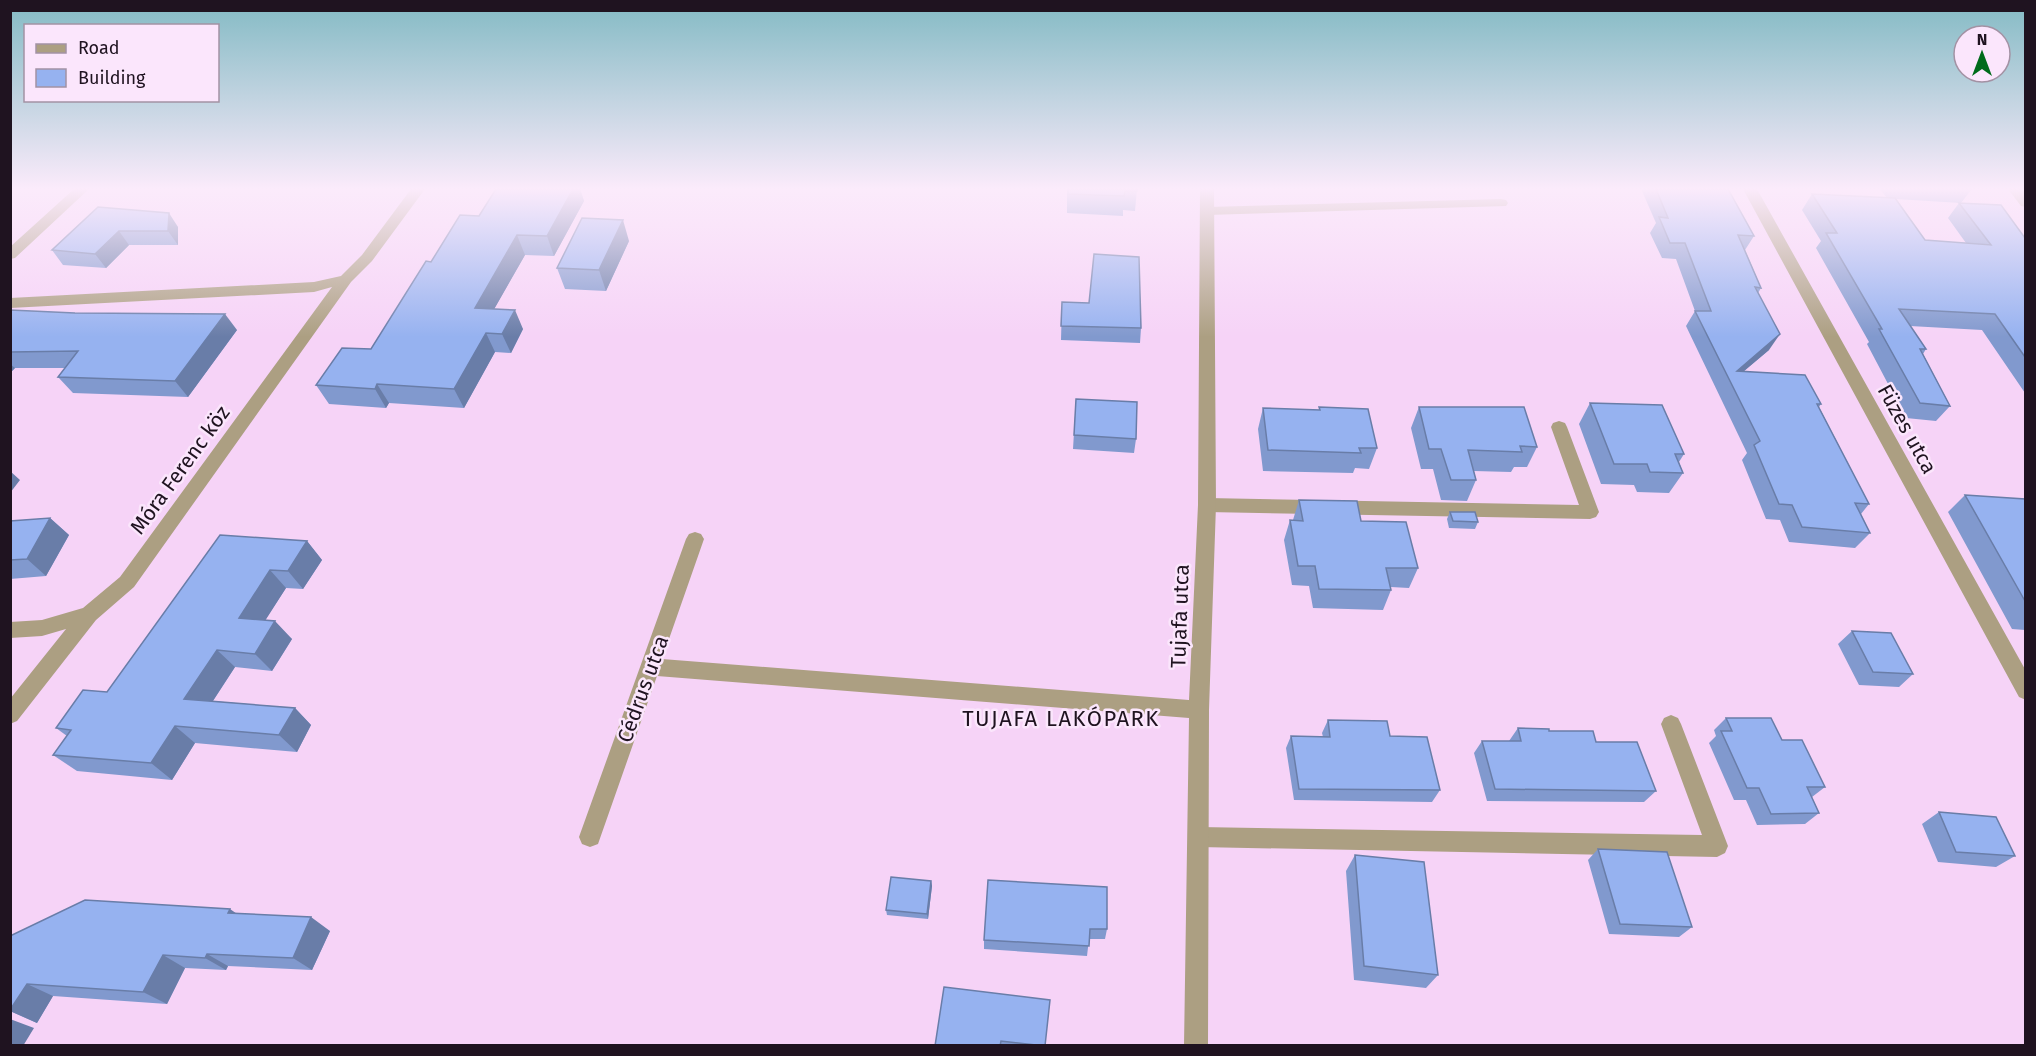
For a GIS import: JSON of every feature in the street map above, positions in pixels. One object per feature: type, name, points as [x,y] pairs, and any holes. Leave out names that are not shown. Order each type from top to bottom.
[{"type":"street","points":[[10,255],[28,238]]},
{"type":"street","name":"Móra Ferenc köz","points":[[10,630],[42,628],[89,614],[127,582],[346,279],[367,258],[382,238]]},
{"type":"street","name":"Tujafa utca","points":[[1196,1046],[1199,711],[1207,505],[1207,238]]},
{"type":"street","name":"Füzes utca","points":[[1777,238],[2025,691]]},
{"type":"street","points":[[10,303],[315,287],[346,279]]},
{"type":"street","points":[[1207,505],[1590,512],[1559,427]]},
{"type":"street","name":"Cédrus utca","points":[[590,837],[652,667],[695,539]]},
{"type":"street","points":[[10,715],[89,614]]},
{"type":"street","points":[[652,667],[1199,711]]},
{"type":"street","points":[[1199,837],[1717,846],[1671,724]]},
{"type":"building","points":[[65,238],[111,238],[95,254],[52,250]]},
{"type":"building","points":[[446,238],[515,238],[475,308],[515,310],[502,334],[486,333],[454,389],[377,384],[375,389],[316,385],[342,348],[371,349],[426,261],[431,262]]},
{"type":"building","points":[[572,238],[614,238],[599,270],[557,268]]},
{"type":"building","points":[[1668,238],[1739,238],[1761,288],[1755,287],[1780,334],[1737,371],[1805,375],[1821,404],[1817,404],[1869,504],[1855,503],[1870,533],[1802,527],[1792,505],[1779,504],[1754,445],[1760,441],[1695,311],[1711,311],[1685,243],[1670,243]]},
{"type":"building","points":[[1829,238],[1924,238],[1991,245],[1986,238],[2025,238],[2025,357],[1995,314],[1899,309],[1926,349],[1920,349],[1950,406],[1920,403],[1879,329],[1882,329]]},
{"type":"building","points":[[1094,254],[1139,257],[1141,328],[1061,326],[1062,302],[1089,303]]},
{"type":"building","points":[[10,310],[225,314],[175,381],[58,377],[78,351],[10,352]]},
{"type":"building","points":[[1076,399],[1137,402],[1136,439],[1074,435]]},
{"type":"building","points":[[1590,403],[1662,405],[1684,454],[1675,454],[1683,473],[1650,472],[1647,464],[1614,464]]},
{"type":"building","points":[[1319,407],[1368,409],[1377,448],[1359,448],[1361,453],[1268,450],[1263,408],[1320,410]]},
{"type":"building","points":[[1419,407],[1524,407],[1537,447],[1520,446],[1522,452],[1468,450],[1476,480],[1451,480],[1441,449],[1429,449]]},
{"type":"building","points":[[1965,495],[2025,499],[2025,601]]},
{"type":"building","points":[[1299,500],[1357,501],[1361,521],[1406,522],[1418,568],[1386,568],[1391,590],[1319,589],[1315,566],[1298,566],[1290,520],[1303,521]]},
{"type":"building","points":[[1450,512],[1475,512],[1478,522],[1453,521]]},
{"type":"building","points":[[50,518],[27,559],[10,560],[10,521]]},
{"type":"building","points":[[220,535],[307,541],[288,571],[270,570],[239,618],[275,621],[255,654],[217,650],[184,699],[295,708],[279,735],[175,726],[151,763],[53,755],[71,730],[56,728],[83,690],[107,692]]},
{"type":"building","points":[[1852,631],[1891,633],[1913,674],[1873,672]]},
{"type":"building","points":[[1726,718],[1771,718],[1782,740],[1802,740],[1825,787],[1807,787],[1819,813],[1771,814],[1759,788],[1747,788],[1721,731],[1732,731]]},
{"type":"building","points":[[1328,720],[1387,721],[1390,736],[1427,737],[1440,790],[1299,789],[1291,736],[1330,737]]},
{"type":"building","points":[[1518,728],[1593,731],[1596,742],[1637,742],[1656,791],[1495,789],[1482,741],[1521,741]]},
{"type":"building","points":[[1939,812],[1996,817],[2015,856],[1956,852]]},
{"type":"building","points":[[1598,849],[1667,852],[1692,927],[1620,924]]},
{"type":"building","points":[[1355,855],[1424,862],[1438,975],[1364,966]]},
{"type":"building","points":[[891,877],[931,881],[927,914],[886,910]]},
{"type":"building","points":[[988,880],[1107,887],[1107,929],[1090,929],[1089,946],[984,940]]},
{"type":"building","points":[[85,900],[230,909],[228,913],[311,917],[293,958],[207,954],[205,958],[163,955],[143,992],[27,984],[10,1010],[10,936]]},
{"type":"building","points":[[944,987],[1050,1000],[1045,1046],[1001,1041],[1000,1046],[935,1046]]},
{"type":"district","name":"TUJAFA LAKÓPARK","points":[[1061,718]]}]
